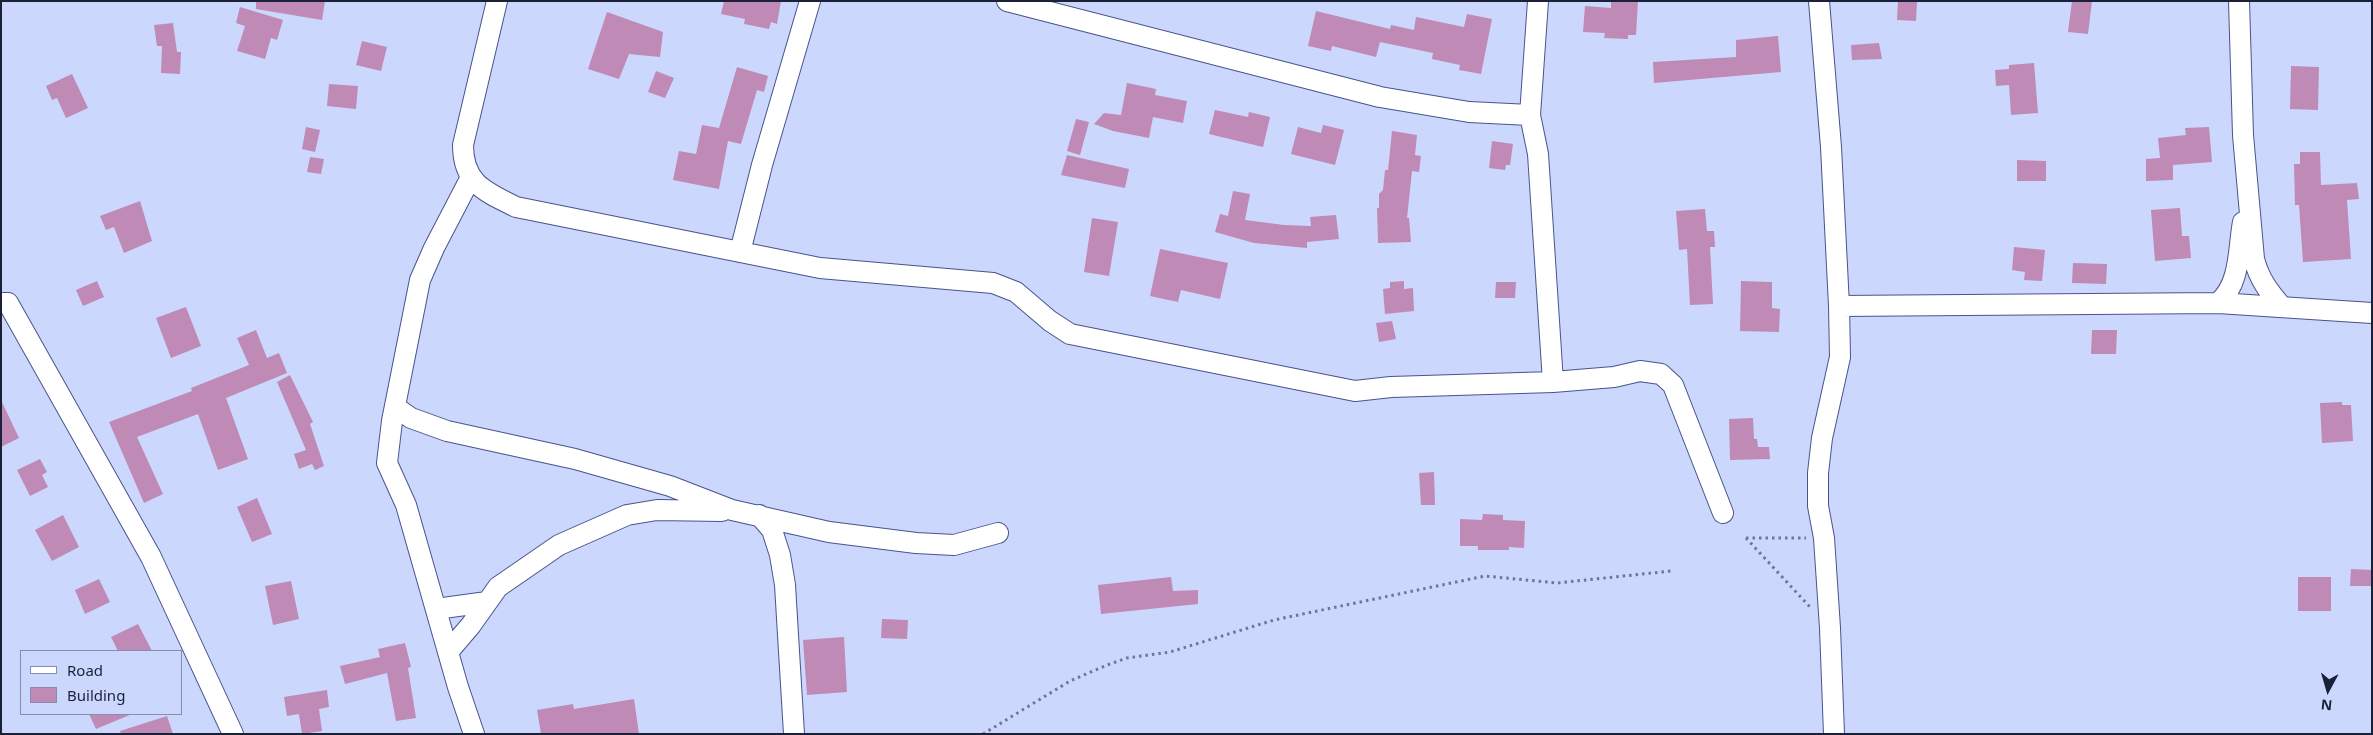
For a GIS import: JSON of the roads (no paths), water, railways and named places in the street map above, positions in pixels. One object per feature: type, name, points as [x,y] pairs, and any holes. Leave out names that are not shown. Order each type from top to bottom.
[{"type":"street","points":[[498,1],[463,146],[463,161],[470,177],[482,190],[516,207],[820,268],[992,283],[1016,292],[1050,322],[1070,334],[1355,391],[1392,387],[1553,382],[1614,377],[1640,371],[1661,374],[1673,385],[1723,513]]},
{"type":"street","points":[[740,252],[762,165],[810,1]]},
{"type":"street","points":[[1007,1],[1380,97],[1470,112],[1530,115]]},
{"type":"street","points":[[1538,1],[1530,115],[1538,154],[1553,382]]},
{"type":"street","points":[[1819,1],[1831,147],[1840,306],[1840,357],[1822,438],[1818,473],[1818,506],[1824,538],[1830,628],[1834,734]]},
{"type":"street","points":[[2238,1],[2240,79],[2248,198],[2258,273],[2267,290],[2282,307]]},
{"type":"street","points":[[470,177],[420,280],[395,407],[388,463],[406,505],[448,652],[474,734]]},
{"type":"street","points":[[2218,303],[2226,296],[2232,284],[2248,198]]},
{"type":"street","points":[[3,297],[151,557],[233,734]]},
{"type":"street","points":[[1840,306],[2218,303],[2372,313]]},
{"type":"street","points":[[395,407],[411,418],[447,431],[584,462],[670,486],[732,510]]},
{"type":"street","points":[[448,652],[498,587],[559,545],[627,515],[657,510],[732,510],[829,532],[916,543],[954,545],[998,533]]},
{"type":"street","points":[[759,515],[772,530],[780,555],[785,585],[794,734]]},
{"type":"street","points":[[436,610],[487,602]]}]
